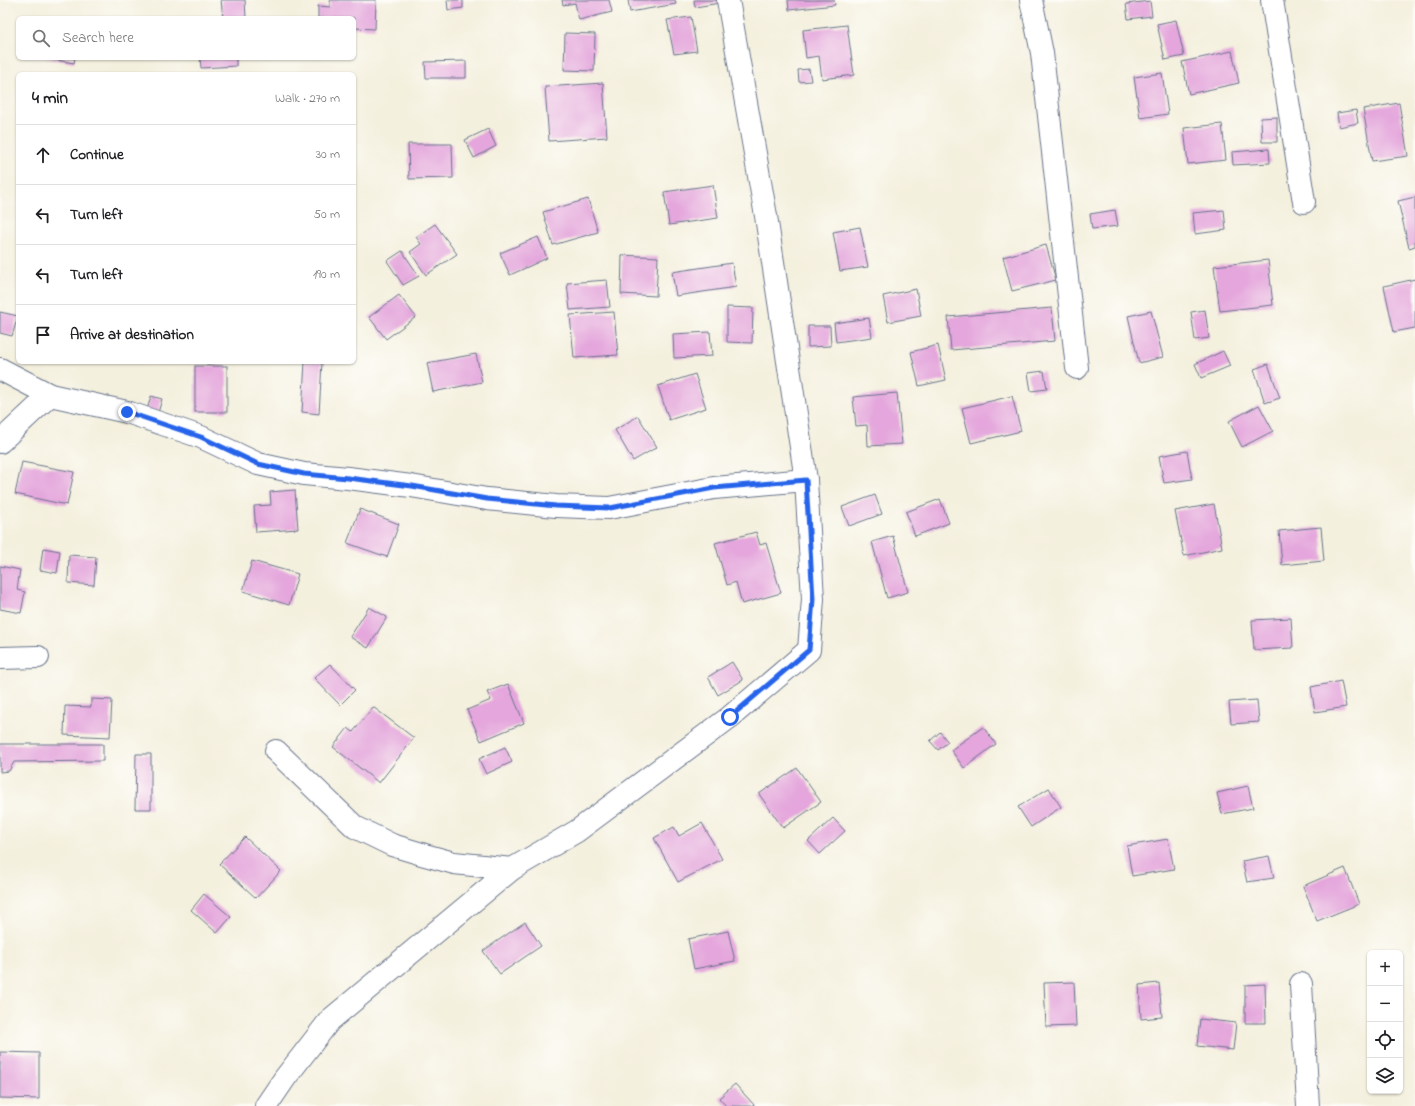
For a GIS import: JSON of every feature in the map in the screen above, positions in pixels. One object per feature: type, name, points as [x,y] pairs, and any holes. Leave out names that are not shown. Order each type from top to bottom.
[{"type":"street","points":[[266,1106],[285,1078],[330,1020],[512,869],[577,831],[730,717],[809,650],[813,599],[806,480],[766,216],[728,0]]},
{"type":"street","points":[[1031,0],[1042,53],[1077,368]]},
{"type":"street","points":[[1272,0],[1304,202]]},
{"type":"street","points":[[0,369],[50,395],[127,412],[201,437],[258,464],[304,474],[412,486],[487,499],[556,506],[610,508],[714,488],[806,480]]},
{"type":"street","points":[[0,442],[50,395]]},
{"type":"street","points":[[0,658],[38,657]]},
{"type":"street","points":[[276,751],[355,827],[392,845],[425,856],[454,863],[512,869]]},
{"type":"street","points":[[1301,984],[1308,1106]]},
{"type":"building","points":[[221,0],[245,0],[246,16],[223,16]]},
{"type":"building","points":[[330,0],[376,0],[375,29],[356,28],[356,16],[318,16],[318,6],[330,7]]},
{"type":"building","points":[[447,0],[463,0],[463,8],[448,10]]},
{"type":"building","points":[[562,0],[609,0],[612,12],[579,20],[575,3],[563,5]]},
{"type":"building","points":[[628,0],[675,0],[676,4],[630,12]]},
{"type":"building","points":[[694,0],[719,0],[720,3],[695,7]]},
{"type":"building","points":[[788,0],[834,0],[835,5],[789,10]]},
{"type":"building","points":[[1150,1],[1152,16],[1128,19],[1126,4]]},
{"type":"building","points":[[691,17],[697,51],[674,54],[667,20]]},
{"type":"building","points":[[1176,20],[1184,56],[1165,60],[1157,24]]},
{"type":"building","points":[[847,25],[854,75],[822,79],[819,56],[806,58],[803,30]]},
{"type":"building","points":[[565,33],[595,34],[594,71],[564,70]]},
{"type":"building","points":[[1232,51],[1239,83],[1189,94],[1182,62]]},
{"type":"building","points":[[55,60],[75,60],[74,63]]},
{"type":"building","points":[[200,60],[236,60],[236,66],[201,68]]},
{"type":"building","points":[[466,61],[466,78],[426,78],[425,62]]},
{"type":"building","points":[[809,69],[811,81],[799,82],[798,70]]},
{"type":"building","points":[[1162,73],[1168,114],[1140,118],[1134,77]]},
{"type":"building","points":[[603,83],[607,137],[549,141],[545,87]]},
{"type":"building","points":[[1399,103],[1408,156],[1372,161],[1363,109]]},
{"type":"building","points":[[1356,110],[1358,123],[1339,127],[1337,113]]},
{"type":"building","points":[[1277,117],[1277,142],[1262,142],[1261,118]]},
{"type":"building","points":[[1222,124],[1226,160],[1188,164],[1184,128]]},
{"type":"building","points":[[488,129],[496,146],[474,158],[465,140]]},
{"type":"building","points":[[408,144],[452,144],[453,178],[409,179]]},
{"type":"building","points":[[1269,149],[1270,163],[1233,165],[1232,152]]},
{"type":"building","points":[[713,185],[718,218],[669,225],[664,192]]},
{"type":"building","points":[[1415,197],[1415,246],[1409,248],[1398,201]]},
{"type":"building","points":[[588,199],[598,232],[553,245],[543,212]]},
{"type":"building","points":[[1115,210],[1118,226],[1092,229],[1090,214]]},
{"type":"building","points":[[1224,210],[1226,230],[1195,234],[1193,213]]},
{"type":"building","points":[[435,224],[457,254],[426,275],[410,252],[421,244],[416,237]]},
{"type":"building","points":[[860,227],[868,267],[840,271],[833,232]]},
{"type":"building","points":[[538,237],[547,258],[510,275],[500,253]]},
{"type":"building","points":[[1046,245],[1056,280],[1012,291],[1003,257]]},
{"type":"building","points":[[402,251],[419,276],[403,285],[387,261]]},
{"type":"building","points":[[622,255],[658,257],[656,296],[621,294]]},
{"type":"building","points":[[1268,260],[1273,305],[1220,311],[1214,266]]},
{"type":"building","points":[[732,263],[736,287],[676,296],[672,272]]},
{"type":"building","points":[[1415,279],[1415,328],[1394,332],[1384,286]]},
{"type":"building","points":[[607,280],[610,307],[570,310],[567,283]]},
{"type":"building","points":[[916,289],[921,316],[888,322],[883,296]]},
{"type":"building","points":[[399,295],[416,317],[386,339],[369,317]]},
{"type":"building","points":[[727,307],[753,308],[752,343],[727,342]]},
{"type":"building","points":[[1052,308],[1055,341],[951,350],[948,317]]},
{"type":"building","points":[[1205,310],[1209,338],[1195,340],[1191,312]]},
{"type":"building","points":[[1151,311],[1163,357],[1139,363],[1128,316]]},
{"type":"building","points":[[0,312],[16,316],[16,323],[12,336],[0,333]]},
{"type":"building","points":[[614,312],[618,355],[574,358],[570,315]]},
{"type":"building","points":[[869,318],[872,337],[836,342],[834,323]]},
{"type":"building","points":[[808,326],[830,326],[831,346],[808,347]]},
{"type":"building","points":[[710,332],[712,356],[674,358],[673,334]]},
{"type":"building","points":[[938,345],[946,380],[919,386],[911,352]]},
{"type":"building","points":[[1223,351],[1230,366],[1201,378],[1195,364]]},
{"type":"building","points":[[476,354],[482,382],[433,392],[427,363]]},
{"type":"building","points":[[305,364],[322,364],[319,414],[302,412]]},
{"type":"building","points":[[1268,364],[1280,398],[1265,403],[1254,369]]},
{"type":"building","points":[[195,366],[227,366],[227,412],[195,412]]},
{"type":"building","points":[[1044,371],[1047,389],[1031,391],[1028,373]]},
{"type":"building","points":[[695,374],[706,408],[669,420],[658,386]]},
{"type":"building","points":[[897,393],[902,444],[868,446],[867,425],[856,426],[853,397]]},
{"type":"building","points":[[151,396],[162,399],[158,413],[147,410]]},
{"type":"building","points":[[1012,396],[1021,431],[971,443],[962,408]]},
{"type":"building","points":[[1259,405],[1273,431],[1242,447],[1229,421]]},
{"type":"building","points":[[638,416],[657,447],[633,461],[615,430]]},
{"type":"building","points":[[1187,451],[1192,479],[1164,483],[1159,456]]},
{"type":"building","points":[[22,462],[74,472],[67,505],[15,494]]},
{"type":"building","points":[[295,490],[298,529],[256,532],[254,506],[271,505],[270,492]]},
{"type":"building","points":[[875,495],[882,514],[849,526],[842,507]]},
{"type":"building","points":[[940,499],[949,523],[915,536],[906,512]]},
{"type":"building","points":[[1214,504],[1222,548],[1184,556],[1175,511]]},
{"type":"building","points":[[360,509],[399,524],[387,557],[347,543]]},
{"type":"building","points":[[1321,527],[1324,561],[1282,565],[1279,531]]},
{"type":"building","points":[[756,532],[760,545],[766,543],[781,593],[742,604],[736,582],[727,585],[715,543]]},
{"type":"building","points":[[893,536],[908,592],[887,598],[872,542]]},
{"type":"building","points":[[43,548],[60,551],[57,573],[40,570]]},
{"type":"building","points":[[69,555],[96,557],[94,585],[68,583]]},
{"type":"building","points":[[252,561],[298,574],[289,605],[243,591]]},
{"type":"building","points":[[0,566],[20,570],[17,590],[25,592],[21,613],[0,609]]},
{"type":"building","points":[[369,607],[387,617],[368,648],[350,637]]},
{"type":"building","points":[[1291,618],[1293,648],[1254,650],[1252,620]]},
{"type":"building","points":[[732,662],[743,680],[718,695],[708,677]]},
{"type":"building","points":[[330,664],[355,690],[340,705],[314,678]]},
{"type":"building","points":[[1341,681],[1346,707],[1315,712],[1311,687]]},
{"type":"building","points":[[508,684],[524,723],[481,741],[467,710],[491,700],[487,692]]},
{"type":"building","points":[[91,699],[112,700],[110,737],[64,735],[65,706],[91,707]]},
{"type":"building","points":[[1257,700],[1259,722],[1231,724],[1229,702]]},
{"type":"building","points":[[373,707],[414,738],[379,783],[333,747],[348,728],[353,732]]},
{"type":"building","points":[[983,727],[996,744],[964,768],[951,750]]},
{"type":"building","points":[[940,732],[948,742],[938,750],[930,741]]},
{"type":"building","points":[[0,744],[103,744],[103,761],[14,762],[9,771],[0,772]]},
{"type":"building","points":[[505,747],[512,762],[486,774],[479,759]]},
{"type":"building","points":[[136,754],[151,754],[151,809],[135,809]]},
{"type":"building","points":[[797,768],[821,802],[783,828],[759,794]]},
{"type":"building","points":[[1248,786],[1253,808],[1222,814],[1217,793]]},
{"type":"building","points":[[1049,788],[1061,807],[1031,827],[1018,807]]},
{"type":"building","points":[[833,818],[845,831],[820,854],[808,841]]},
{"type":"building","points":[[702,823],[722,859],[678,882],[654,838],[674,827],[679,836]]},
{"type":"building","points":[[245,837],[281,871],[256,898],[219,864]]},
{"type":"building","points":[[1168,839],[1174,869],[1132,876],[1127,846]]},
{"type":"building","points":[[1269,856],[1274,878],[1247,882],[1242,861]]},
{"type":"building","points":[[1345,868],[1359,904],[1317,921],[1303,886]]},
{"type":"building","points":[[204,894],[231,917],[217,933],[191,910]]},
{"type":"building","points":[[525,922],[541,946],[500,974],[483,951]]},
{"type":"building","points":[[728,931],[735,961],[694,969],[688,939]]},
{"type":"building","points":[[1074,982],[1076,1026],[1046,1027],[1044,983]]},
{"type":"building","points":[[1159,983],[1162,1017],[1141,1019],[1139,985]]},
{"type":"building","points":[[1265,984],[1266,1023],[1245,1023],[1245,985]]},
{"type":"building","points":[[1200,1019],[1236,1023],[1233,1050],[1197,1046]]},
{"type":"building","points":[[0,1052],[39,1053],[39,1099],[0,1098]]},
{"type":"building","points":[[735,1084],[755,1106],[726,1106],[719,1098]]},
{"type":"route","points":[[127,412],[201,437],[258,464],[304,474],[412,486],[487,499],[556,506],[610,508],[714,488],[806,480],[813,599],[809,650],[730,717]]}]
